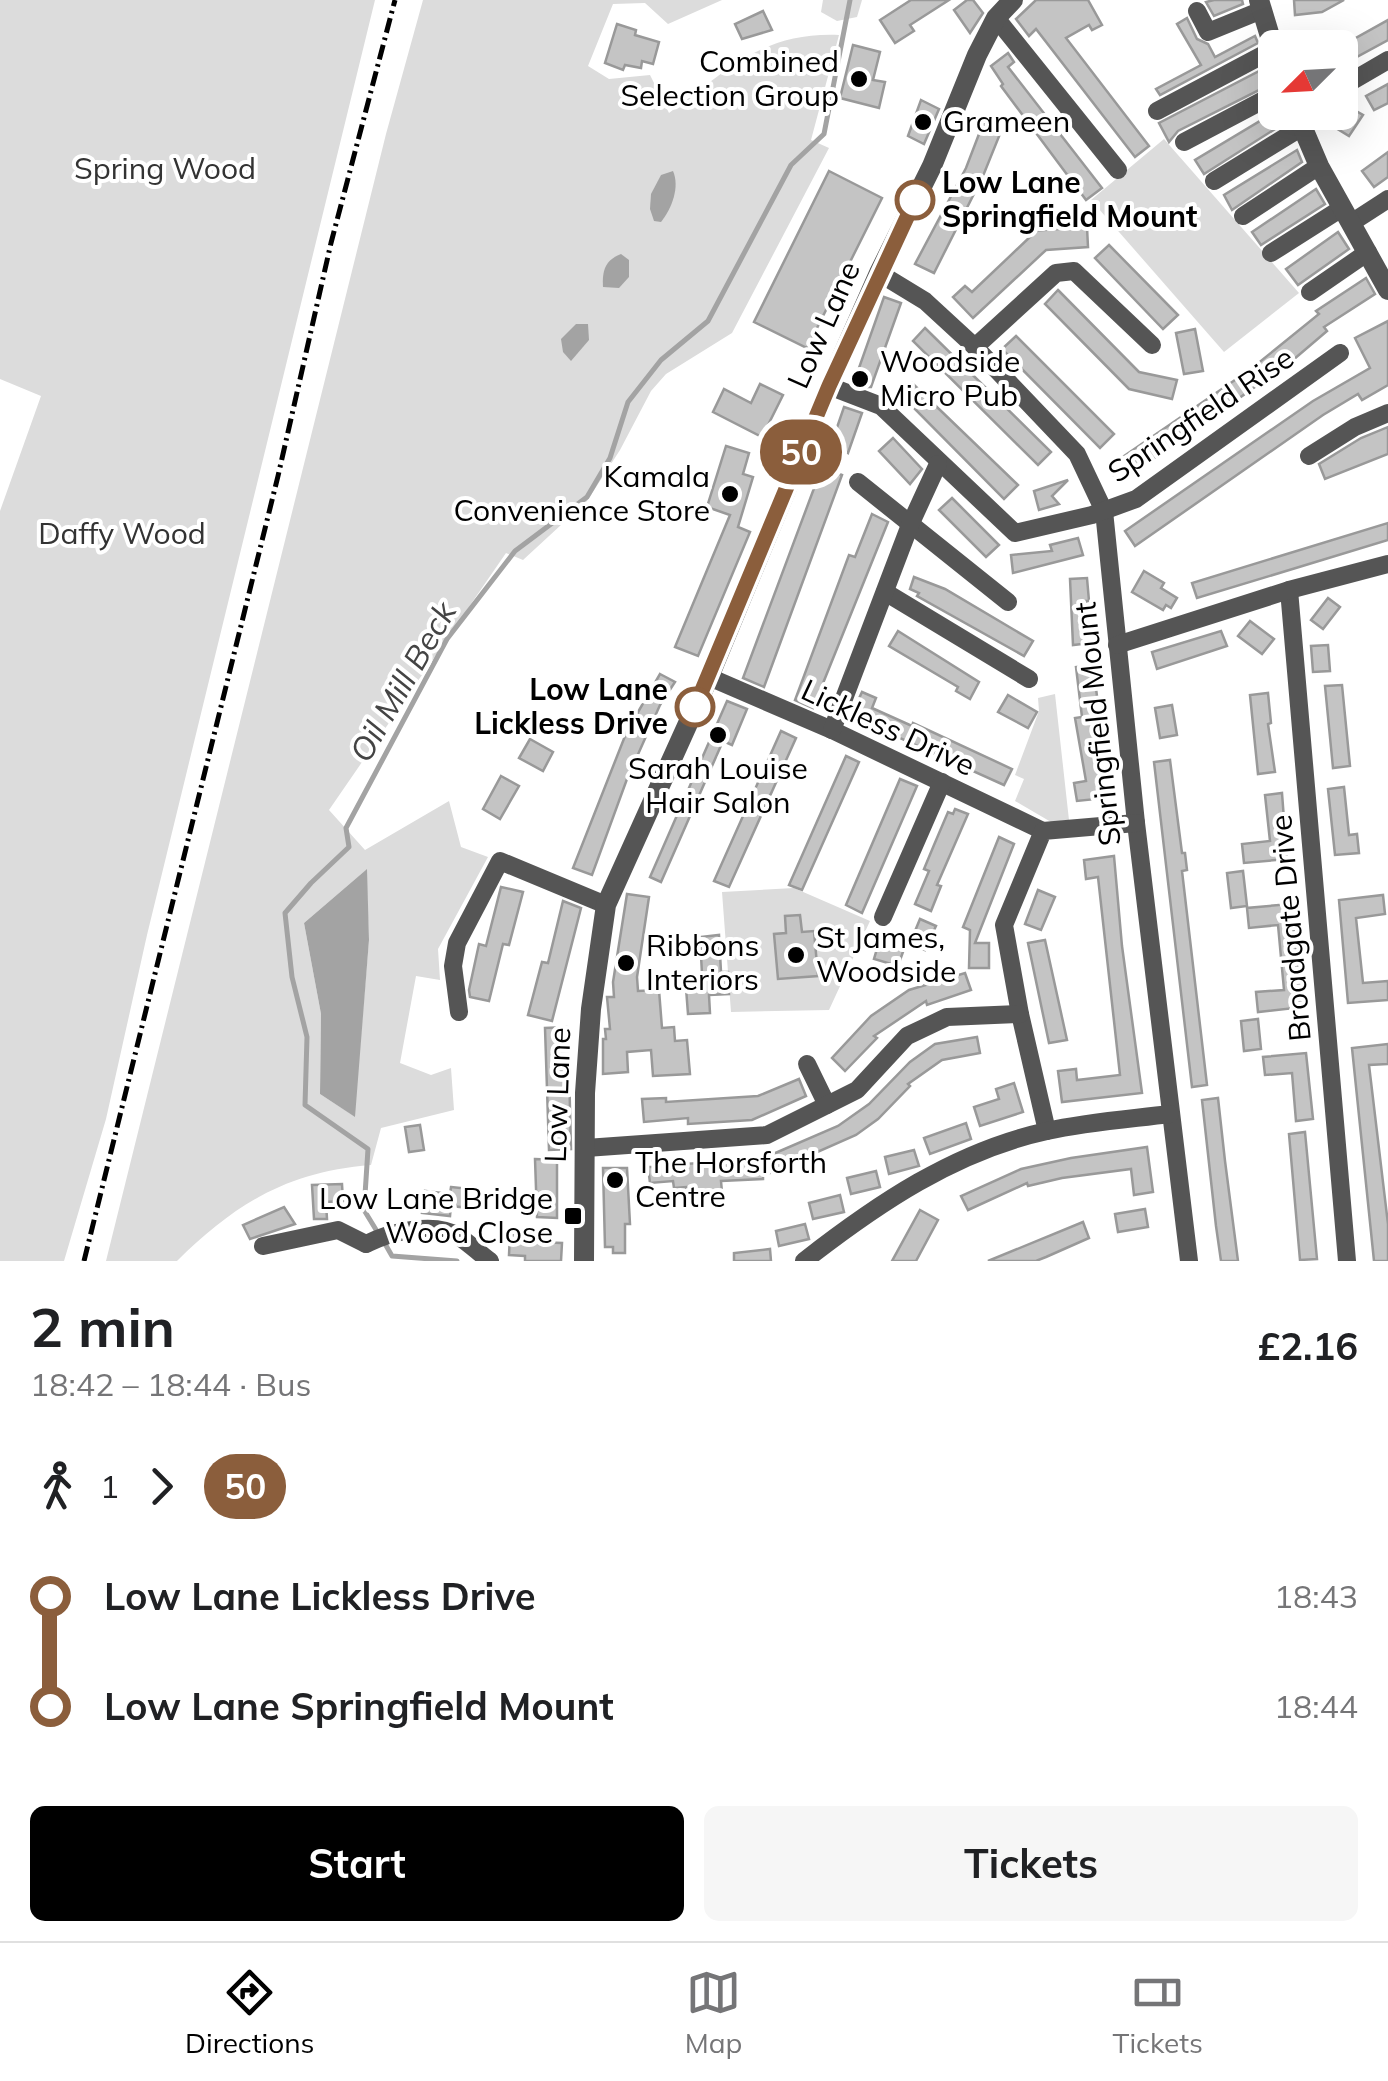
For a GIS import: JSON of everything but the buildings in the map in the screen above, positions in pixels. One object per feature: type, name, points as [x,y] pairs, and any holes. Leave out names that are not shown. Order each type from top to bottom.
[{"type":"street","name":"Low Lane","points":[[584,1261],[590,1023],[606,905],[708,677],[879,274],[932,166],[996,18],[1012,0]]},
{"type":"street","points":[[1197,11],[1208,32],[1260,5],[1268,30]]},
{"type":"street","points":[[996,18],[1118,170]]},
{"type":"street","points":[[1157,110],[1258,59]]},
{"type":"street","points":[[1358,78],[1388,60]]},
{"type":"street","points":[[1184,142],[1258,103]]},
{"type":"street","points":[[1214,181],[1281,130]]},
{"type":"street","points":[[1305,130],[1319,166],[1388,290]]},
{"type":"street","points":[[1244,216],[1319,166]]},
{"type":"street","points":[[1272,253],[1346,215],[1388,199]]},
{"type":"street","points":[[1310,292],[1368,252]]},
{"type":"street","points":[[975,347],[1056,273],[1065,270],[1074,271],[1152,345]]},
{"type":"street","name":"Springfield Mount","points":[[879,274],[925,301],[975,347],[1077,454],[1096,513],[1117,645],[1187,1261]]},
{"type":"street","name":"Springfield Rise","points":[[938,464],[1015,533],[1096,513],[1136,498],[1340,353]]},
{"type":"street","points":[[829,386],[881,406],[938,464],[910,525],[832,730]]},
{"type":"street","points":[[1308,456],[1354,427],[1388,412]]},
{"type":"street","points":[[858,482],[1008,602]]},
{"type":"street","points":[[1117,645],[1289,590],[1388,564]]},
{"type":"street","name":"Broadgate Drive","points":[[1289,590],[1347,1261]]},
{"type":"street","points":[[886,592],[1029,679]]},
{"type":"street","name":"Lickless Drive","points":[[708,677],[832,730],[1043,830]]},
{"type":"street","points":[[883,917],[942,782]]},
{"type":"street","points":[[1047,1131],[1004,925],[1043,830],[1136,823]]},
{"type":"street","points":[[459,1012],[453,966],[457,943],[500,862],[606,905]]},
{"type":"street","points":[[586,1148],[767,1135],[857,1090],[907,1036],[947,1018],[1020,1014]]},
{"type":"street","points":[[807,1064],[827,1106]]},
{"type":"street","points":[[804,1261],[910,1185],[994,1147],[1047,1131],[1170,1114]]},
{"type":"street","points":[[263,1246],[338,1230],[368,1252],[387,1233],[408,1228],[455,1234],[490,1261]]},
{"type":"green space","points":[[0,0],[375,0],[147,935],[106,1119],[64,1261],[0,1261],[0,511],[41,396],[0,379]]},
{"type":"green space","points":[[423,0],[722,0],[668,24],[645,3],[613,4],[588,66],[609,79],[650,75],[669,113],[728,69],[767,47],[812,36],[839,35],[811,140],[829,148],[732,333],[666,374],[651,391],[587,501],[523,560],[506,553],[329,810],[365,850],[449,801],[461,847],[488,857],[438,949],[440,980],[416,976],[400,1063],[431,1075],[451,1068],[454,1110],[381,1128],[371,1165],[314,1175],[265,1194],[220,1223],[177,1261],[106,1261],[386,134]],"holes":[[[366,870],[369,940],[354,1116],[320,1094],[321,1014],[304,923]]]},
{"type":"green space","points":[[823,0],[862,0],[857,17],[837,21],[821,12]]},
{"type":"green space","points":[[1164,139],[1299,293],[1224,352],[1091,200]]},
{"type":"green space","points":[[1055,694],[1069,820],[1051,822],[1015,801],[1024,779],[1015,775],[1039,711],[1038,698]]},
{"type":"green space","points":[[794,888],[870,921],[829,1010],[731,1012],[722,892]],"holes":[[[800,915],[802,932],[814,932],[818,976],[778,978],[774,935],[786,933],[785,917]]]},
{"type":"shaded area","points":[[673,171],[676,184],[671,204],[661,222],[654,221],[651,194],[661,175]]},
{"type":"shaded area","points":[[621,254],[629,260],[629,277],[619,288],[603,287],[606,267]]},
{"type":"shaded area","points":[[576,324],[588,324],[589,340],[571,361],[563,352],[561,339]]},
{"type":"shaded area","points":[[367,869],[369,940],[355,1117],[320,1094],[321,1014],[304,923]]},
{"type":"waterway","name":"Oil Mill Beck","points":[[378,1233],[364,1210],[368,1149],[305,1105],[307,1037],[292,977],[285,913],[349,847],[346,828],[447,639],[515,551],[587,497],[610,458],[628,402],[661,360],[708,321],[791,165],[824,134],[850,0]]},
{"type":"waterway","name":"Oil Mill Beck","points":[[384,1242],[392,1256],[457,1261]]},
{"type":"railway","points":[[84,1261],[278,476],[331,243],[395,0]]},
{"type":"bus line","name":"50","points":[[695,707],[829,386],[915,200]]},
{"type":"place","name":"Combined Selection Group","points":[[859,79]]},
{"type":"place","name":"Grameen","points":[[923,122]]},
{"type":"place","name":"Low Lane Springfield Mount","points":[[915,200]]},
{"type":"place","name":"Woodside Micro Pub","points":[[860,379]]},
{"type":"place","name":"Kamala Convenience Store","points":[[730,494]]},
{"type":"place","name":"Low Lane Lickless Drive","points":[[695,707]]},
{"type":"place","name":"Sarah Louise Hair Salon","points":[[718,735]]},
{"type":"place","name":"St James, Woodside","points":[[796,955]]},
{"type":"place","name":"Ribbons Interiors","points":[[626,963]]},
{"type":"place","name":"The Horsforth Centre","points":[[615,1180]]},
{"type":"place","name":"Low Lane Bridge Wood Close","points":[[573,1216]]},
{"type":"park label","name":"Spring Wood","points":[[165,169]]},
{"type":"park label","name":"Daffy Wood","points":[[122,534]]}]
